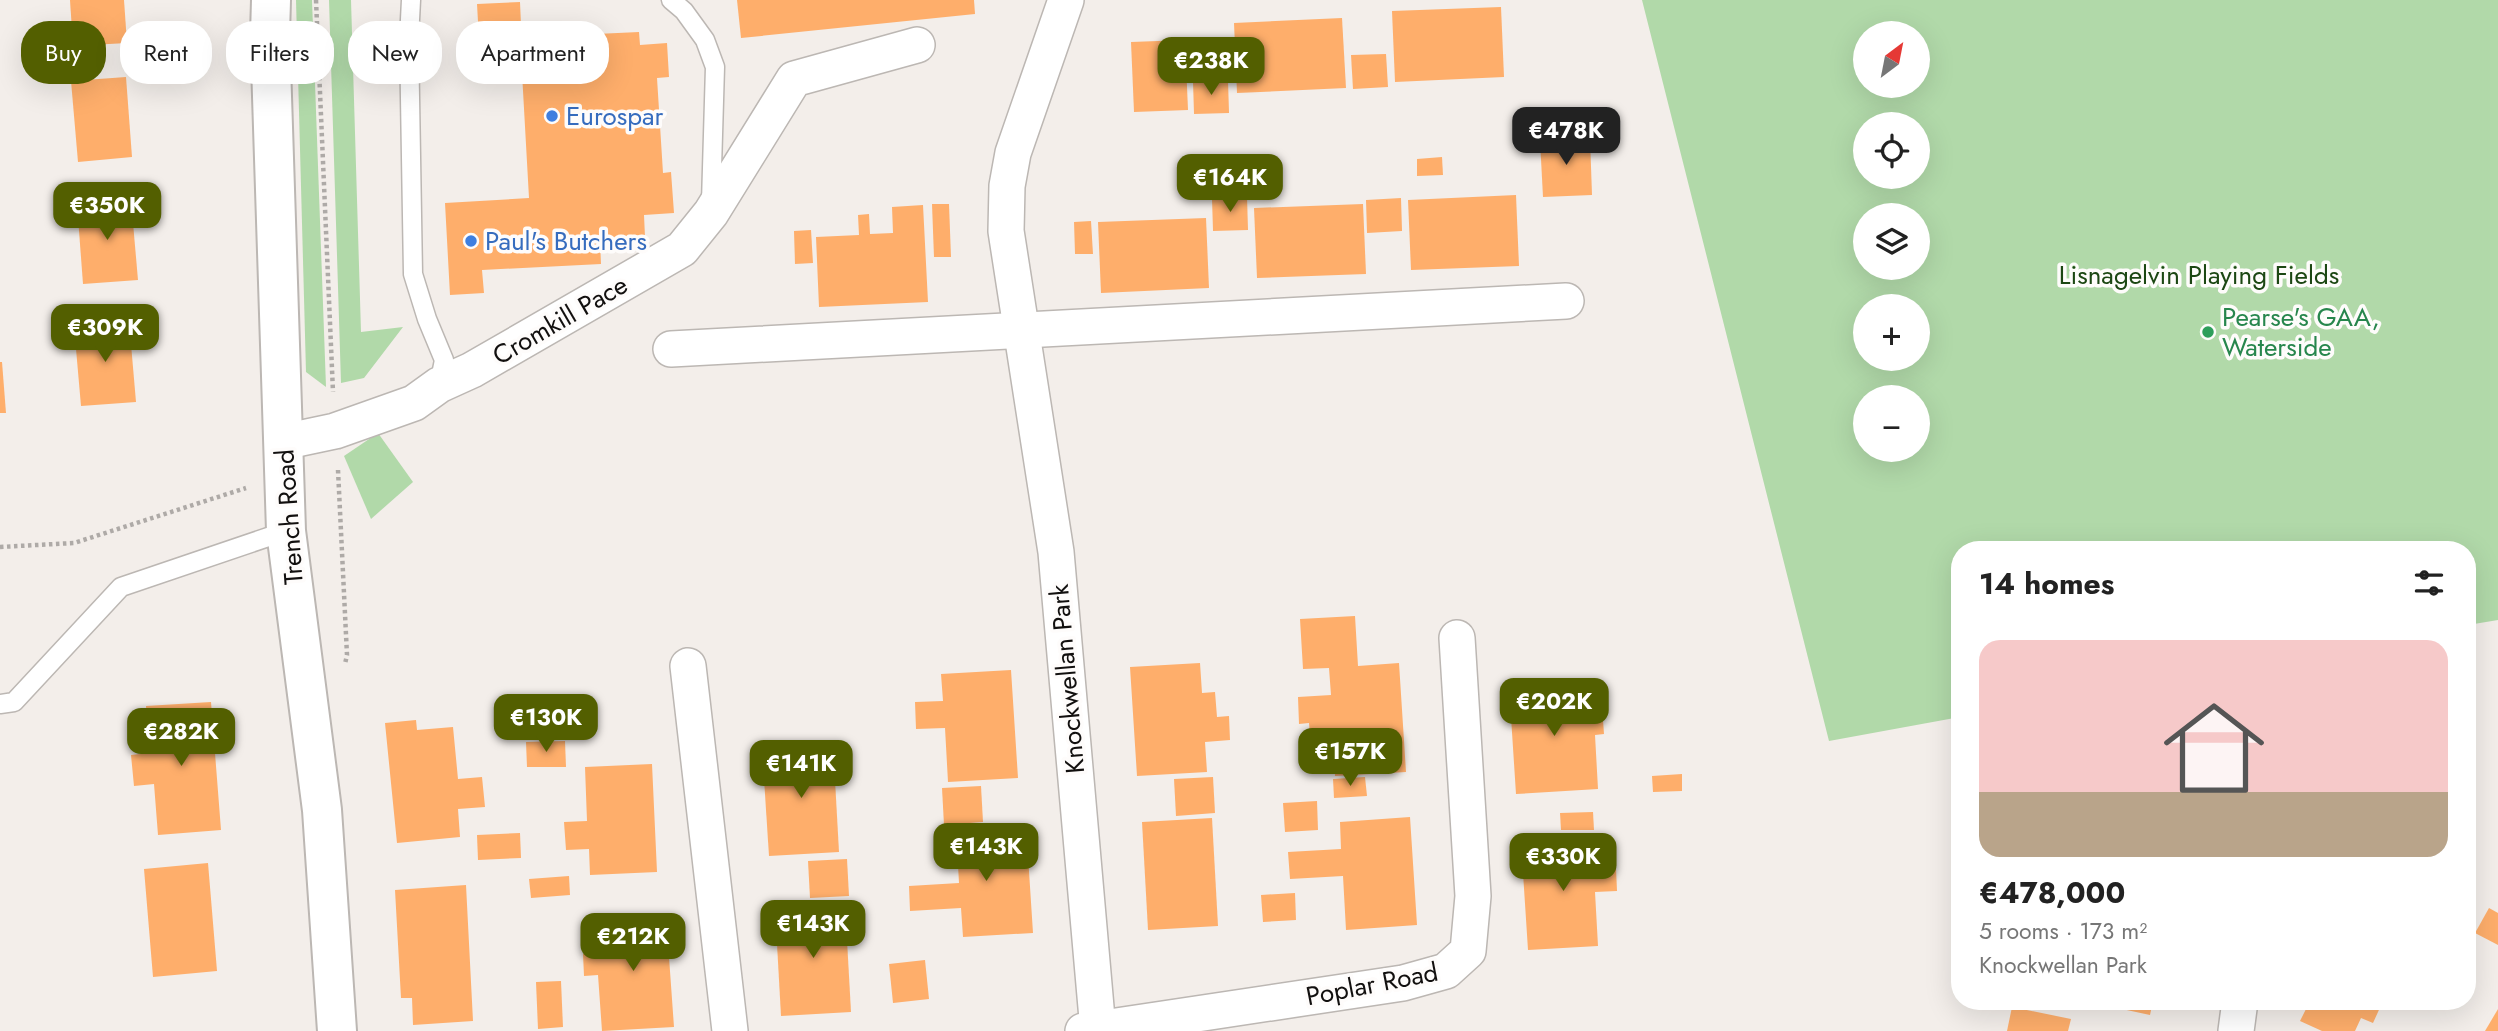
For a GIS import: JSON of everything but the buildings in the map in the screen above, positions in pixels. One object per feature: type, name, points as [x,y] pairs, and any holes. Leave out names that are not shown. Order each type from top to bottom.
[{"type":"street","name":"Trench Road","points":[[271,0],[270,48],[286,531],[322,810],[337,1031]]},
{"type":"street","name":"Knockwellan Park","points":[[1066,0],[1013,153],[1007,186],[1006,231],[1056,552],[1091,1030]]},
{"type":"street","name":"Cromkill Pace","points":[[283,459],[335,431],[414,403],[439,385],[472,370],[682,249],[711,213],[794,79],[917,45]]},
{"type":"street","points":[[671,349],[1566,301]]},
{"type":"street","name":"Poplar Road","points":[[1091,1030],[1403,983],[1446,971],[1468,951],[1473,896],[1457,638]]},
{"type":"street","points":[[688,666],[730,1031]]},
{"type":"street","points":[[2236,1031],[2239,1010]]},
{"type":"lane","points":[[411,0],[409,39],[414,274],[427,319],[444,360],[439,385]]},
{"type":"lane","points":[[671,0],[684,11],[705,40],[715,67],[711,213]]},
{"type":"lane","points":[[0,704],[14,702],[121,587],[286,531]]},
{"type":"path","points":[[316,0],[347,655],[343,668]]},
{"type":"path","points":[[0,547],[74,543],[283,459]]},
{"type":"green space","points":[[296,0],[312,0],[313,21],[297,21]]},
{"type":"green space","points":[[329,0],[351,0],[352,21],[348,21],[348,84],[354,84],[361,332],[403,327],[364,378],[341,383],[332,84],[334,84],[334,21],[330,21]]},
{"type":"green space","name":"Lisnagelvin Playing Fields","points":[[1642,0],[2498,0],[2498,620],[2476,624],[2476,541],[1951,541],[1951,719],[1829,741]]},
{"type":"green space","points":[[298,84],[315,84],[326,387],[306,372]]},
{"type":"green space","points":[[378,433],[413,482],[371,519],[344,456]]},
{"type":"place","name":"Eurospar","points":[[552,116]]},
{"type":"place","name":"Paul's Butchers","points":[[471,241]]},
{"type":"place","name":"Pearse's GAA, Waterside","points":[[2208,332]]}]
